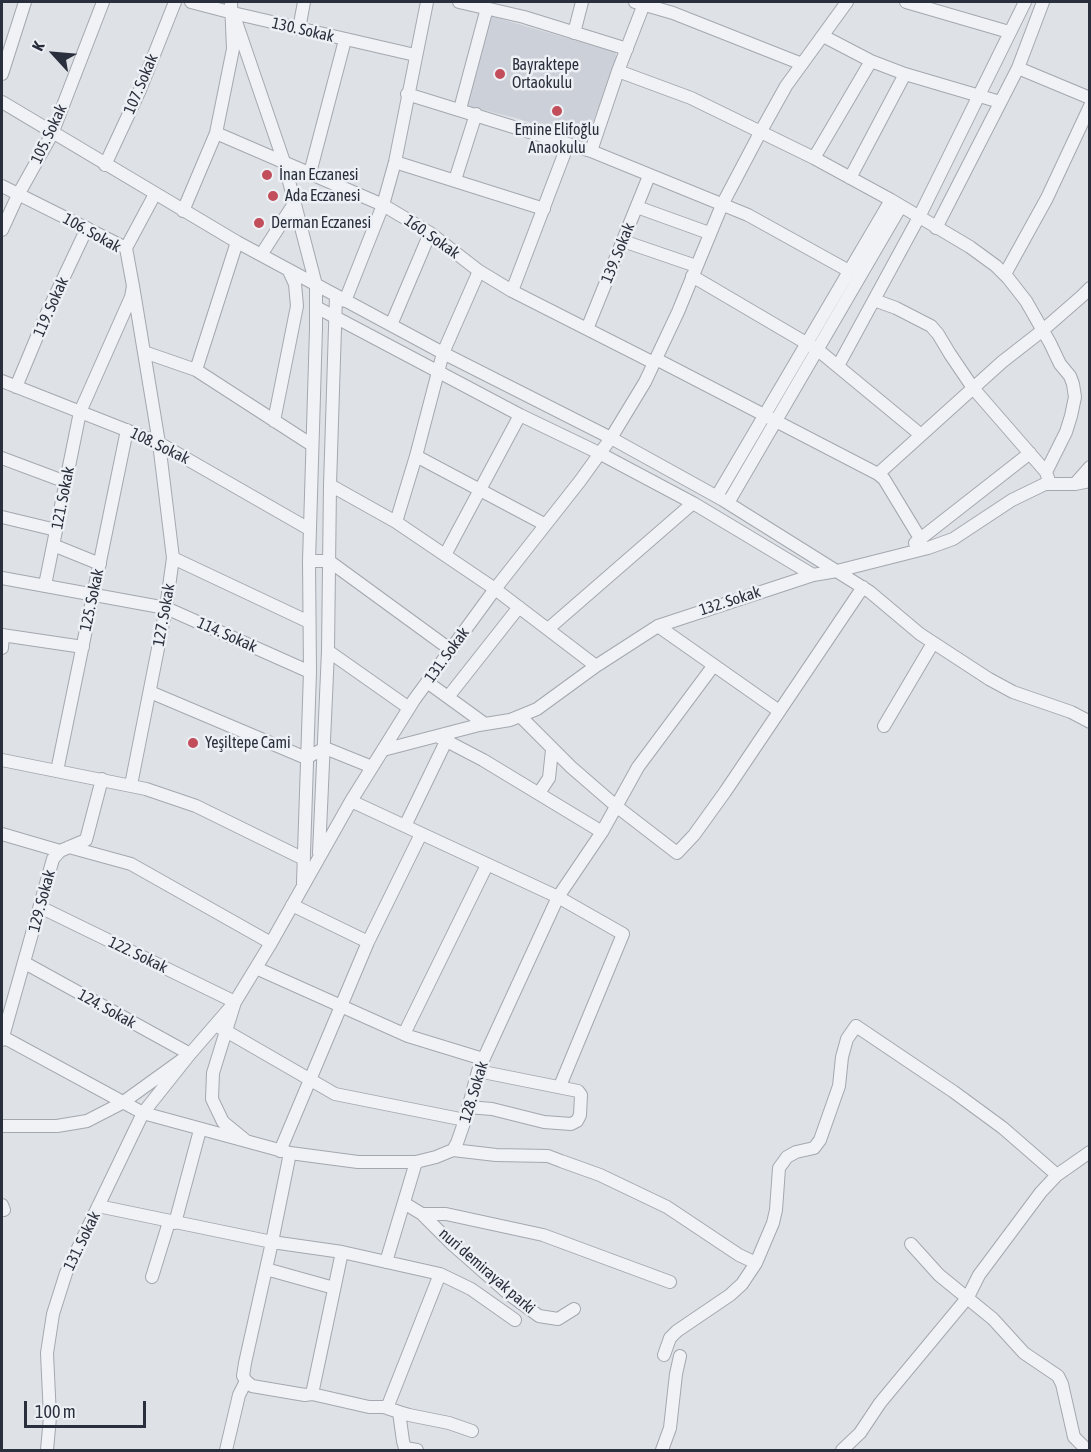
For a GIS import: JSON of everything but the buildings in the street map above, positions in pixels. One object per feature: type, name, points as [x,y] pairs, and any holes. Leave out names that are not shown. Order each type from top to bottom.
[{"type":"street","points":[[2,74],[25,2]]},
{"type":"street","name":"105. Sokak","points":[[2,230],[18,195],[52,134],[103,2]]},
{"type":"street","name":"107. Sokak","points":[[105,165],[140,90],[175,2]]},
{"type":"street","name":"130. Sokak","points":[[191,2],[232,7],[299,28],[415,55]]},
{"type":"street","points":[[299,28],[304,2]]},
{"type":"street","points":[[318,857],[325,748],[335,317],[341,298],[383,205],[427,2]]},
{"type":"street","points":[[459,2],[495,7],[627,50]]},
{"type":"street","points":[[574,33],[582,2]]},
{"type":"street","name":"131. Sokak","points":[[46,1450],[50,1417],[47,1353],[53,1314],[66,1273],[142,1113],[190,1054],[221,1028],[318,857],[408,708],[544,524],[612,438],[645,382],[678,312],[722,204],[761,131],[786,86],[847,2]]},
{"type":"street","points":[[906,2],[1010,32]]},
{"type":"street","points":[[838,366],[919,217],[1025,2]]},
{"type":"street","points":[[936,228],[1018,68],[1043,2]]},
{"type":"street","points":[[591,151],[627,50],[639,3],[674,7],[802,64]]},
{"type":"street","points":[[183,211],[216,133],[233,49],[232,7]]},
{"type":"street","points":[[232,7],[284,162],[316,285],[309,529],[310,672],[303,887]]},
{"type":"street","points":[[460,110],[495,7]]},
{"type":"street","points":[[822,36],[871,61],[905,74],[1000,102]]},
{"type":"street","points":[[310,173],[345,40]]},
{"type":"street","points":[[814,158],[871,61]]},
{"type":"street","points":[[1018,68],[1089,98]]},
{"type":"street","points":[[618,71],[691,98],[814,158],[970,247],[1005,274],[1026,301],[1060,364],[1070,376],[1075,397],[1066,432],[1048,478]]},
{"type":"street","points":[[850,178],[905,74]]},
{"type":"street","points":[[407,94],[591,151],[748,214],[849,271]]},
{"type":"street","points":[[2,102],[52,134],[237,242],[443,353],[612,438],[723,500],[863,587],[933,643],[1013,692],[1071,712],[1089,722]]},
{"type":"street","points":[[1005,274],[1047,198],[1089,106]]},
{"type":"street","points":[[455,180],[476,114]]},
{"type":"street","name":"160. Sokak","points":[[216,133],[383,205],[430,233],[479,272],[512,291],[878,474]]},
{"type":"street","points":[[512,291],[568,144]]},
{"type":"street","points":[[394,162],[544,209]]},
{"type":"street","name":"139. Sokak","points":[[587,329],[649,176]]},
{"type":"street","name":"106. Sokak","points":[[2,186],[126,248],[133,286],[131,297],[80,412]]},
{"type":"street","points":[[126,248],[155,194]]},
{"type":"street","points":[[261,255],[295,202]]},
{"type":"street","points":[[813,347],[849,271],[896,203]]},
{"type":"street","points":[[723,500],[896,203]]},
{"type":"street","points":[[637,207],[709,233]]},
{"type":"street","name":"119. Sokak","points":[[16,387],[46,315],[87,228]]},
{"type":"street","points":[[391,325],[430,233]]},
{"type":"street","points":[[623,241],[694,271],[813,347],[921,435]]},
{"type":"street","points":[[196,370],[237,242]]},
{"type":"street","points":[[274,421],[297,306],[290,271]]},
{"type":"street","points":[[396,522],[440,373],[443,353],[479,272]]},
{"type":"street","name":"127. Sokak","points":[[131,785],[166,608],[173,558],[159,442],[133,286]]},
{"type":"street","points":[[921,540],[884,479],[878,474],[1002,362],[1043,330],[1089,288]]},
{"type":"street","points":[[874,300],[902,310],[931,326],[973,388],[1030,453],[1048,478]]},
{"type":"street","points":[[316,307],[693,503],[813,575]]},
{"type":"street","points":[[144,352],[196,370],[312,445]]},
{"type":"street","name":"108. Sokak","points":[[2,381],[159,442],[309,529]]},
{"type":"street","name":"121. Sokak","points":[[45,585],[80,412]]},
{"type":"street","points":[[445,555],[520,415]]},
{"type":"street","name":"125. Sokak","points":[[57,771],[127,430]]},
{"type":"street","points":[[859,566],[921,540],[1030,453]]},
{"type":"street","points":[[416,456],[544,524]]},
{"type":"street","points":[[2,458],[66,482]]},
{"type":"street","points":[[1075,484],[1089,467]]},
{"type":"street","name":"132. Sokak","points":[[382,750],[445,736],[485,724],[510,720],[537,709],[596,666],[658,626],[813,575],[859,566],[953,539],[1048,478],[1075,484],[1089,481]]},
{"type":"street","points":[[330,485],[396,522],[495,589],[596,666]]},
{"type":"street","points":[[548,629],[693,503]]},
{"type":"street","points":[[2,517],[56,530]]},
{"type":"street","points":[[53,546],[99,564]]},
{"type":"street","points":[[173,558],[309,622]]},
{"type":"street","points":[[309,561],[329,561],[451,650]]},
{"type":"street","name":"114. Sokak","points":[[2,578],[166,608],[310,672]]},
{"type":"street","points":[[520,716],[552,750],[616,806],[677,853],[694,835],[863,587]]},
{"type":"street","points":[[448,697],[519,607]]},
{"type":"street","points":[[658,626],[779,711]]},
{"type":"street","points":[[2,639],[82,647]]},
{"type":"street","points":[[884,726],[933,643]]},
{"type":"street","points":[[328,651],[408,708]]},
{"type":"street","name":"128. Sokak","points":[[453,1150],[465,1120],[478,1071],[558,897],[602,832],[626,786],[649,751],[714,665]]},
{"type":"street","points":[[427,682],[485,724]]},
{"type":"street","points":[[150,692],[306,758]]},
{"type":"street","points":[[405,826],[445,736],[602,832]]},
{"type":"street","points":[[306,758],[325,748],[372,767]]},
{"type":"street","points":[[539,793],[549,778],[552,750]]},
{"type":"street","points":[[2,760],[131,785],[196,806],[304,859]]},
{"type":"street","name":"129. Sokak","points":[[2,1038],[53,859],[64,849],[86,840],[102,779]]},
{"type":"street","points":[[351,801],[558,897],[623,934],[560,1086]]},
{"type":"street","points":[[2,834],[131,864],[271,943]]},
{"type":"street","points":[[421,834],[368,942],[310,1081],[285,1152],[272,1242],[243,1376],[252,1386],[305,1395],[312,1394],[360,1406],[387,1408],[472,1431]]},
{"type":"street","points":[[404,1034],[487,865]]},
{"type":"street","points":[[292,905],[368,942]]},
{"type":"street","name":"122. Sokak","points":[[40,907],[235,1002]]},
{"type":"street","name":"124. Sokak","points":[[25,963],[190,1054]]},
{"type":"street","points":[[256,968],[404,1034],[483,1059]]},
{"type":"street","points":[[664,1355],[670,1338],[677,1331],[730,1295],[742,1284],[756,1263],[774,1217],[779,1168],[787,1157],[813,1148],[820,1140],[839,1086],[842,1057],[847,1039],[856,1026],[1003,1128],[1057,1175]]},
{"type":"street","points":[[248,1142],[223,1122],[212,1099],[213,1073],[221,1028],[335,1094],[465,1120]]},
{"type":"street","points":[[2,1038],[142,1113],[285,1152],[358,1162],[416,1162],[453,1150],[496,1155],[548,1156],[600,1176],[667,1207],[739,1255],[756,1263]]},
{"type":"street","points":[[2,1126],[57,1126],[87,1121],[122,1103],[190,1054]]},
{"type":"street","points":[[468,1107],[492,1109],[544,1122],[571,1124],[577,1121],[580,1115],[581,1095],[578,1091],[478,1071]]},
{"type":"street","points":[[152,1277],[172,1223],[200,1130]]},
{"type":"street","points":[[842,1450],[860,1433],[880,1403],[968,1298],[979,1275],[1019,1220],[1057,1175],[1089,1152]]},
{"type":"street","points":[[386,1262],[416,1162]]},
{"type":"street","name":"nuri demirayak parki","points":[[404,1203],[422,1214],[510,1295],[539,1316],[558,1319],[574,1309]]},
{"type":"street","points":[[98,1206],[272,1242],[342,1252],[440,1274],[471,1289],[515,1320]]},
{"type":"street","points":[[422,1214],[446,1214],[543,1235],[670,1282]]},
{"type":"street","points":[[911,1244],[939,1275],[993,1318],[1024,1353],[1058,1376],[1062,1384],[1074,1437],[1087,1450]]},
{"type":"street","points":[[312,1394],[342,1252]]},
{"type":"street","points":[[266,1269],[334,1288]]},
{"type":"street","points":[[387,1408],[440,1274]]},
{"type":"street","points":[[662,1450],[670,1428],[680,1356]]},
{"type":"street","points":[[226,1450],[239,1395],[246,1381]]},
{"type":"street","points":[[399,1412],[405,1448],[417,1450]]},
{"type":"shaded area","points":[[487,15],[615,52],[617,57],[586,141],[516,118],[463,105]]},
{"type":"place","name":"Bayraktepe Ortaokulu","points":[[500,74]]},
{"type":"place","name":"Emine Elifoğlu Anaokulu","points":[[557,111]]},
{"type":"place","name":"İnan Eczanesi","points":[[267,175]]},
{"type":"place","name":"Ada Eczanesi","points":[[273,196]]},
{"type":"place","name":"Derman Eczanesi","points":[[259,223]]},
{"type":"place","name":"Yeşiltepe Cami","points":[[193,743]]}]
